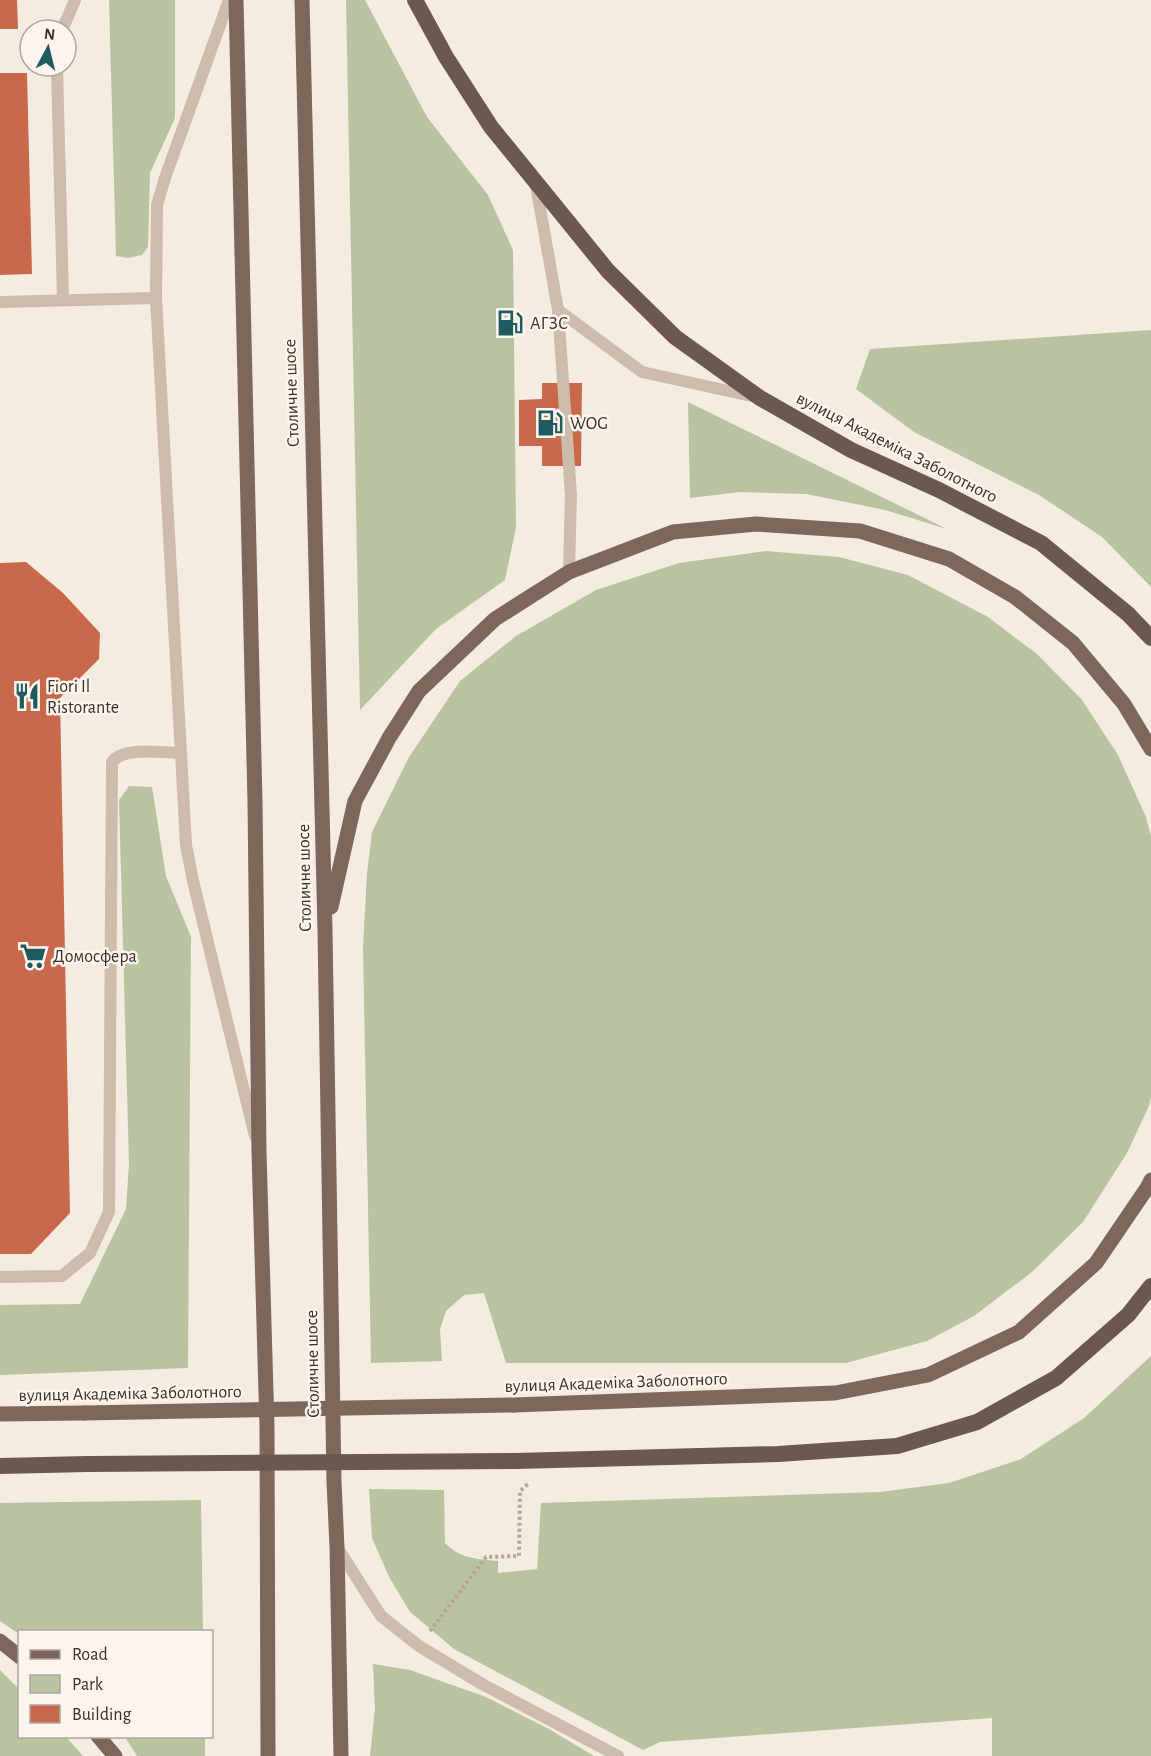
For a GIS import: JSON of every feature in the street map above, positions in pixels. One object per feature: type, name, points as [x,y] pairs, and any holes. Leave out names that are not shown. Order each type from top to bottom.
[{"type":"highway","name":"вулиця Академіка Заболотного","points":[[415,0],[446,57],[491,127],[608,271],[675,337],[760,398],[851,450],[939,490],[1041,543],[1128,614],[1151,638]]},
{"type":"highway","points":[[0,1466],[516,1461],[778,1454],[897,1446],[977,1422],[1056,1378],[1128,1315],[1151,1286]]},
{"type":"main road","points":[[236,0],[254,790],[259,1152],[267,1427],[268,1756]]},
{"type":"main road","name":"Столичне шосе","points":[[302,0],[325,930],[333,1482],[337,1547],[341,1756]]},
{"type":"main road","points":[[325,930],[355,801],[389,738],[419,691],[495,619],[569,572],[673,532],[756,524],[860,531],[949,559],[1015,597],[1073,643],[1124,704],[1151,749]]},
{"type":"main road","name":"вулиця Академіка Заболотного","points":[[0,1414],[514,1405],[835,1393],[928,1375],[1019,1332],[1096,1263],[1148,1188],[1151,1180]]},
{"type":"main road","points":[[0,1641],[18,1655]]},
{"type":"main road","points":[[99,1738],[115,1756]]},
{"type":"lane","points":[[67,18],[75,0]]},
{"type":"lane","points":[[229,0],[157,205],[156,298],[186,845],[259,1152]]},
{"type":"lane","points":[[57,78],[63,300]]},
{"type":"lane","points":[[536,183],[558,310],[571,495],[569,572]]},
{"type":"lane","points":[[0,302],[156,298]]},
{"type":"lane","points":[[558,310],[642,372],[760,398]]},
{"type":"lane","points":[[0,1277],[62,1276],[90,1253],[109,1212],[112,762],[116,757],[128,752],[180,753]]},
{"type":"lane","points":[[337,1547],[381,1616],[419,1646],[482,1684],[618,1756]]},
{"type":"path","points":[[419,1646],[486,1557],[519,1556],[520,1491]]},
{"type":"green space","points":[[109,0],[175,0],[175,118],[150,173],[148,247],[142,255],[128,258],[116,256]]},
{"type":"green space","points":[[346,0],[365,0],[427,117],[488,195],[513,250],[516,527],[505,580],[436,629],[360,710]]},
{"type":"green space","points":[[1151,330],[1151,587],[1102,537],[1039,495],[914,432],[856,389],[870,349]]},
{"type":"green space","points":[[688,402],[947,529],[885,510],[806,494],[740,492],[690,498]]},
{"type":"green space","points":[[766,551],[839,557],[908,575],[988,617],[1037,654],[1082,700],[1118,755],[1146,817],[1151,837],[1151,1096],[1149,1106],[1127,1153],[1083,1222],[1032,1272],[974,1316],[927,1341],[846,1363],[506,1363],[484,1293],[464,1295],[446,1311],[440,1329],[442,1361],[371,1363],[363,948],[367,873],[372,832],[409,757],[460,681],[516,636],[596,590],[679,563]]},
{"type":"green space","points":[[129,786],[152,787],[166,876],[191,937],[188,1368],[0,1375],[0,1305],[80,1304],[126,1209],[129,1164],[119,800]]},
{"type":"green space","points":[[1151,1356],[1151,1756],[992,1756],[992,1718],[660,1742],[643,1750],[454,1649],[410,1612],[389,1577],[372,1538],[369,1489],[444,1490],[445,1543],[463,1555],[498,1561],[498,1573],[537,1569],[541,1503],[880,1492],[949,1483],[1021,1459],[1084,1418]]},
{"type":"green space","points":[[201,1500],[203,1630],[18,1630],[18,1633],[0,1621],[0,1503]]},
{"type":"green space","points":[[373,1664],[410,1670],[486,1697],[549,1729],[594,1756],[370,1756],[375,1709]]},
{"type":"green space","points":[[0,1670],[18,1688],[18,1738],[67,1738],[83,1756],[0,1756]]},
{"type":"green space","points":[[126,1738],[205,1738],[205,1756],[137,1756]]},
{"type":"building","points":[[0,0],[17,0],[18,29],[0,29]]},
{"type":"building","points":[[0,73],[18,73],[18,78],[27,78],[32,274],[0,275]]},
{"type":"building","name":"WOG","points":[[542,383],[582,383],[581,466],[542,466],[542,446],[519,446],[519,400],[542,399]]},
{"type":"building","name":"Домосфера","points":[[26,562],[63,593],[100,633],[99,659],[60,698],[70,1213],[31,1254],[0,1254],[0,563]]},
{"type":"place","name":"АГЗС","points":[[510,323]]},
{"type":"place","name":"WOG","points":[[550,423]]},
{"type":"place","name":"Fiori Il Ristorante","points":[[27,696]]},
{"type":"place","name":"Домосфера","points":[[33,956]]}]
